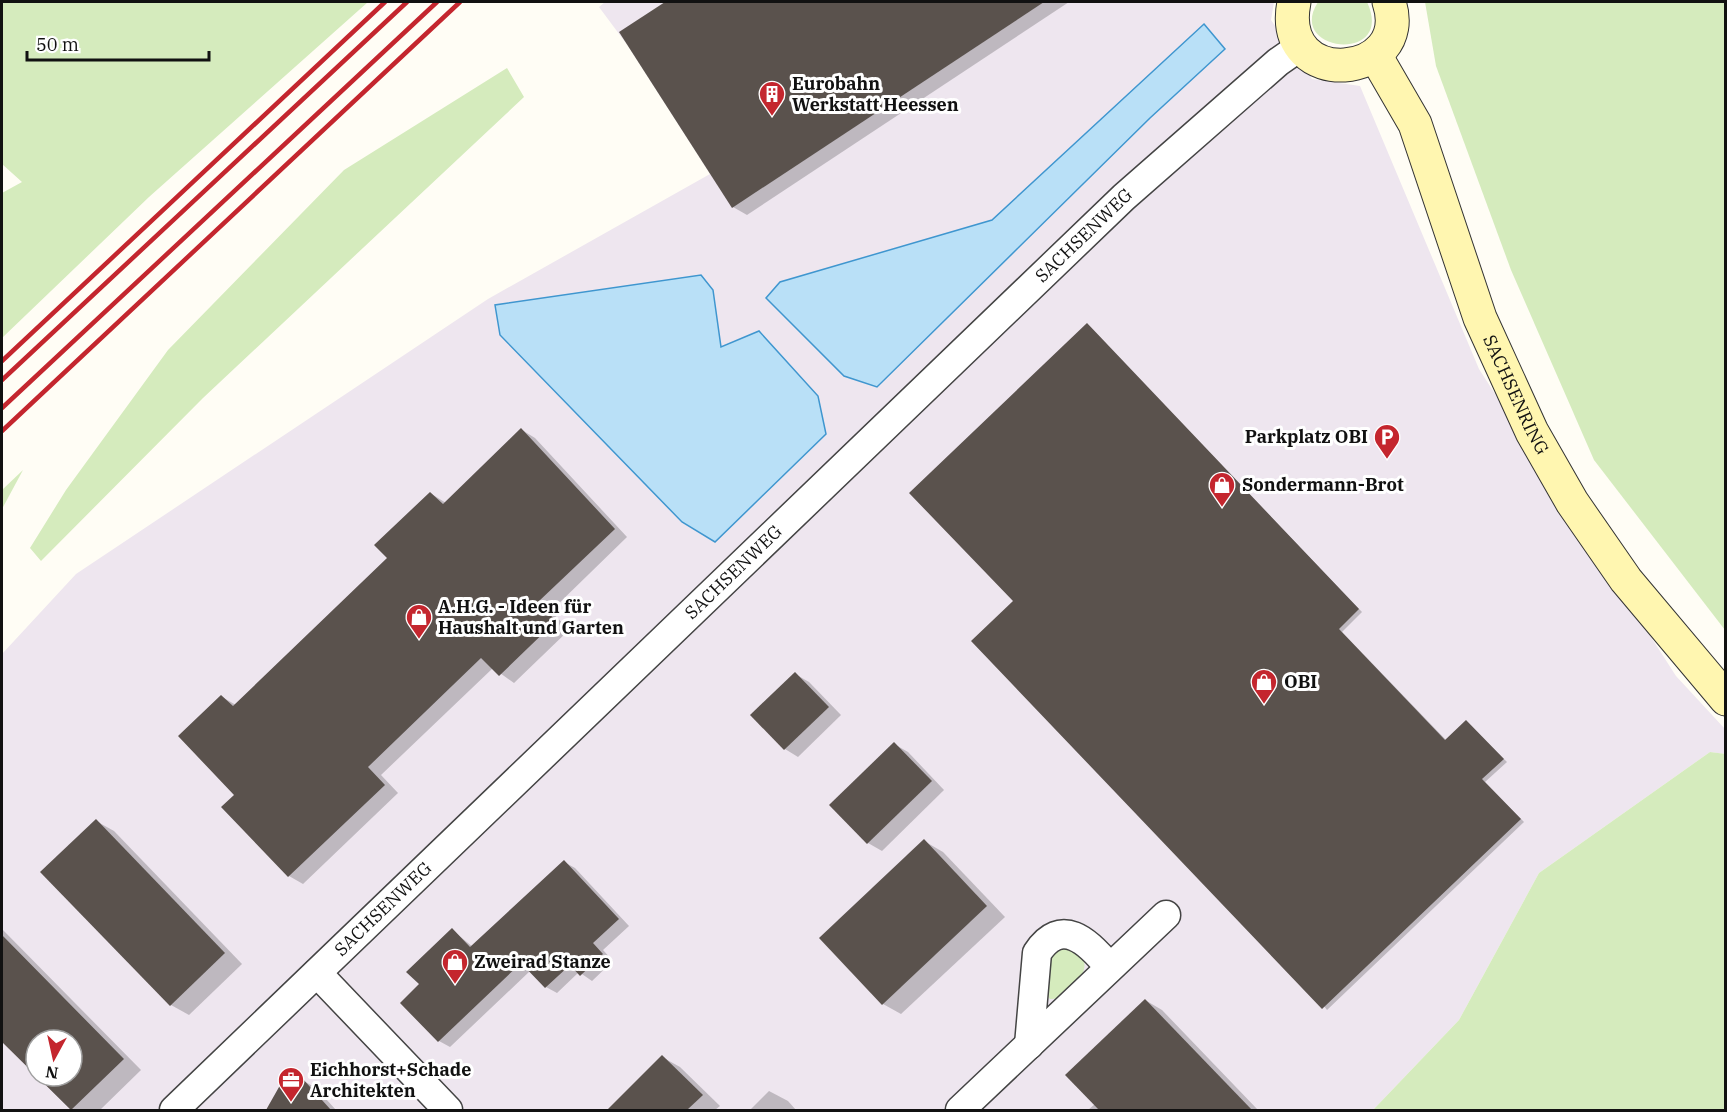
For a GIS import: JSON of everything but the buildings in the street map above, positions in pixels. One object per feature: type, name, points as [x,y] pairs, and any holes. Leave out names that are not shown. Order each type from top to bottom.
[{"type":"street","points":[[1294,2],[1292,24],[1301,46],[1310,56],[1336,66],[1350,66],[1375,55],[1389,33],[1392,20],[1389,2]]},
{"type":"street","name":"SACHSENWEG","points":[[174,1110],[1124,197],[1301,46]]},
{"type":"street","name":"SACHSENRING","points":[[1375,55],[1415,124],[1480,318],[1532,432],[1572,502],[1626,580],[1725,699]]},
{"type":"street","points":[[960,1110],[1166,915]]},
{"type":"street","points":[[1029,1045],[1036,953],[1044,942],[1054,935],[1070,935],[1083,940],[1094,948],[1109,967]]},
{"type":"street","points":[[317,973],[448,1110]]},
{"type":"shaded area","points":[[605,2],[1274,2],[1271,20],[1312,79],[1360,86],[1479,369],[1676,676],[1725,729],[1725,754],[1710,752],[1539,873],[1459,1020],[1373,1110],[2,1110],[2,654],[76,574],[488,299],[710,174],[628,46],[599,7]]},
{"type":"green space","points":[[2,2],[368,2],[149,197],[2,338],[2,193],[22,182],[2,164]]},
{"type":"green space","points":[[1318,2],[1367,2],[1372,22],[1367,35],[1356,43],[1341,44],[1327,41],[1316,32],[1312,19]]},
{"type":"green space","points":[[1425,2],[1725,2],[1725,630],[1594,460],[1511,270],[1436,66]]},
{"type":"green space","points":[[507,68],[524,97],[203,398],[41,561],[30,548],[66,490],[168,350],[344,170]]},
{"type":"green space","points":[[23,470],[2,509],[2,490]]},
{"type":"green space","points":[[1710,752],[1726,754],[1725,1110],[1373,1110],[1459,1020],[1539,873]]},
{"type":"green space","points":[[1069,948],[1081,956],[1084,969],[1081,977],[1070,990],[1050,999],[1046,995],[1051,959],[1061,950]]},
{"type":"water","points":[[1204,24],[1225,49],[1150,118],[877,387],[844,376],[766,298],[780,282],[992,220]]},
{"type":"water","points":[[701,275],[713,290],[721,347],[759,331],[818,396],[826,434],[715,542],[682,522],[500,335],[495,305]]},
{"type":"railway","points":[[2,361],[385,2]]},
{"type":"railway","points":[[2,380],[407,2]]},
{"type":"railway","points":[[2,408],[437,2]]},
{"type":"railway","points":[[2,431],[460,2]]},
{"type":"place","name":"Eurobahn Werkstatt Heessen","points":[[772,117]]},
{"type":"place","name":"Parkplatz OBI","points":[[1387,460]]},
{"type":"place","name":"Sondermann-Brot","points":[[1222,508]]},
{"type":"place","name":"A.H.G. - Ideen für Haushalt und Garten","points":[[419,640]]},
{"type":"place","name":"OBI","points":[[1264,705]]},
{"type":"place","name":"Zweirad Stanze","points":[[455,985]]},
{"type":"place","name":"Eichhorst+Schade Architekten","points":[[291,1103]]}]
